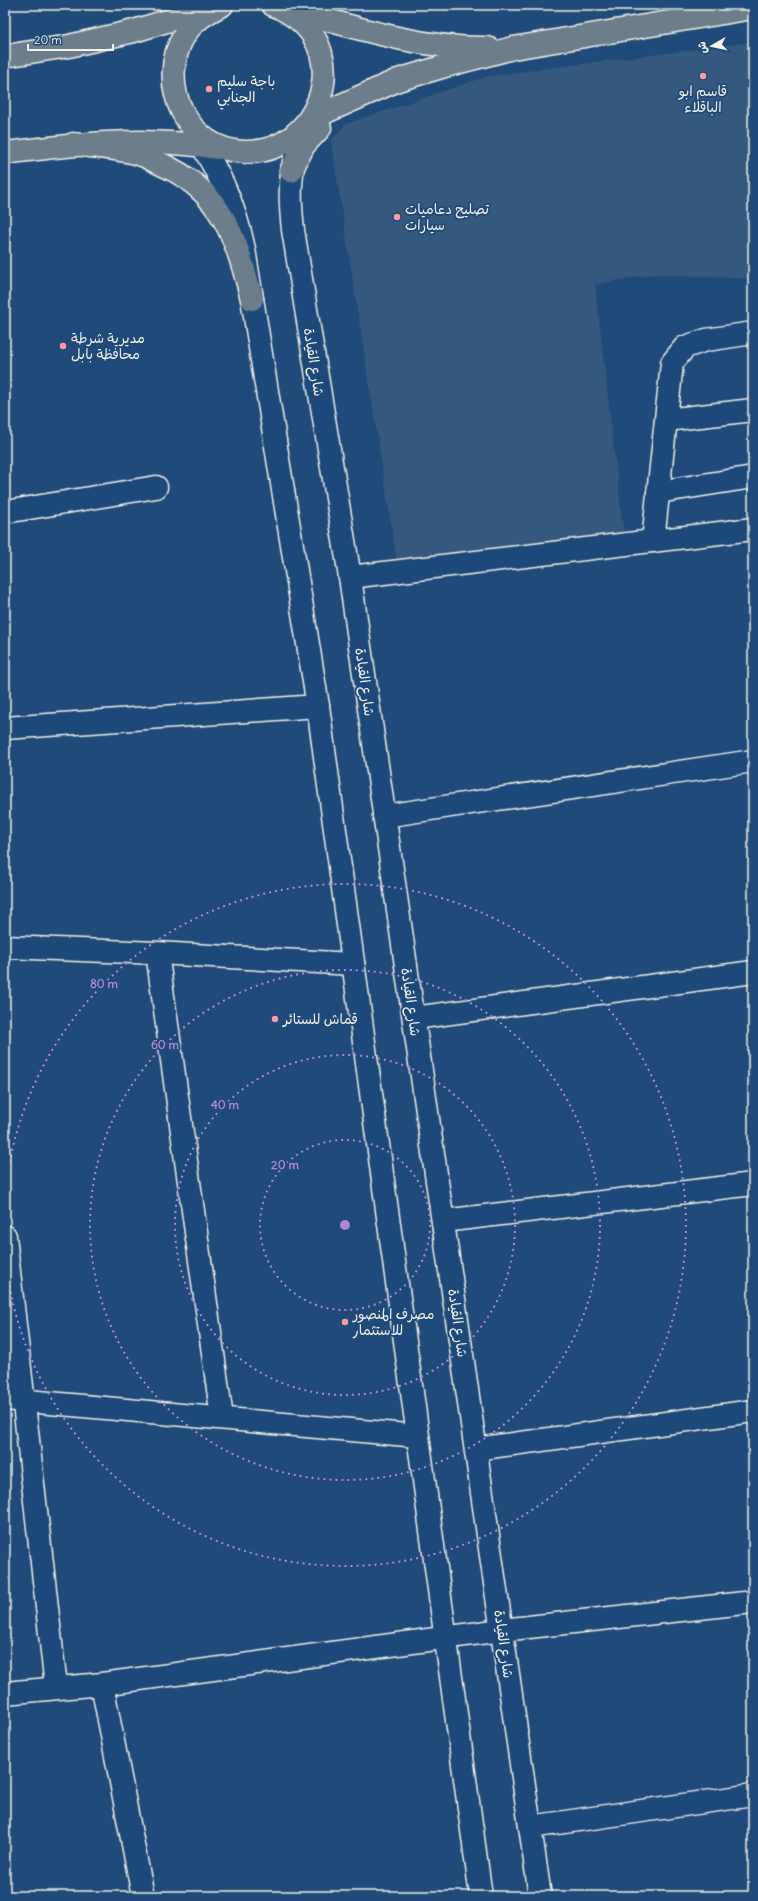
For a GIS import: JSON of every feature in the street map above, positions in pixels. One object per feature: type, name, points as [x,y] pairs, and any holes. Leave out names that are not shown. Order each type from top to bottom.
[{"type":"main road","points":[[5,56],[69,46],[134,31],[186,14],[221,5]]},
{"type":"main road","points":[[288,8],[381,34],[428,44],[475,48],[513,48]]},
{"type":"main road","points":[[288,8],[315,40],[323,64],[323,89],[307,124]]},
{"type":"main road","points":[[186,14],[175,57],[172,82],[178,106],[197,136],[227,150],[245,152],[263,151],[281,145],[307,124],[328,111],[398,80],[513,48],[753,8]]},
{"type":"main road","points":[[291,172],[304,145],[316,131],[336,115],[372,92]]},
{"type":"main road","points":[[5,153],[72,144],[161,141],[197,136]]},
{"type":"main road","points":[[72,144],[140,154],[181,172],[210,198],[228,226],[242,263],[252,299]]},
{"type":"street","name":"شارع القيادة","points":[[307,124],[299,143],[291,172],[289,198],[293,230],[350,577],[540,1896]]},
{"type":"street","points":[[197,136],[225,186],[237,215],[244,249],[318,706],[480,1896]]},
{"type":"street","points":[[653,541],[672,363],[685,347],[706,340],[753,333]]},
{"type":"street","points":[[666,420],[753,410]]},
{"type":"street","points":[[658,492],[753,477]]},
{"type":"street","points":[[5,512],[156,487]]},
{"type":"street","points":[[350,577],[753,529]]},
{"type":"street","points":[[5,728],[318,706]]},
{"type":"street","points":[[384,816],[753,761]]},
{"type":"street","points":[[5,947],[156,953],[353,964]]},
{"type":"street","points":[[156,953],[222,1418]]},
{"type":"street","points":[[414,1018],[753,972]]},
{"type":"street","points":[[443,1221],[753,1184]]},
{"type":"street","points":[[5,1236],[14,1400],[56,1688]]},
{"type":"street","points":[[14,1400],[418,1436]]},
{"type":"street","points":[[476,1449],[753,1411]]},
{"type":"street","points":[[5,1692],[102,1684],[502,1630],[753,1602]]},
{"type":"street","points":[[102,1684],[144,1896]]},
{"type":"street","points":[[530,1827],[753,1795]]},
{"type":"shaded area","points":[[429,5],[511,5],[450,12],[440,11]]},
{"type":"shaded area","points":[[753,42],[753,279],[655,274],[595,284],[624,535],[397,562],[331,141],[346,124],[488,76]]},
{"type":"place","name":"قاسم ابو الباقلاء","points":[[703,76]]},
{"type":"place","name":"باجة سليم الجنابي","points":[[209,89]]},
{"type":"place","name":"تصليح دعاميات سيارات","points":[[397,217]]},
{"type":"place","name":"مديرية شرطة محافظة بابل","points":[[63,346]]},
{"type":"place","name":"قماش للستائر","points":[[275,1019]]},
{"type":"place","name":"مصرف المنصور للاستثمار","points":[[345,1322]]}]
